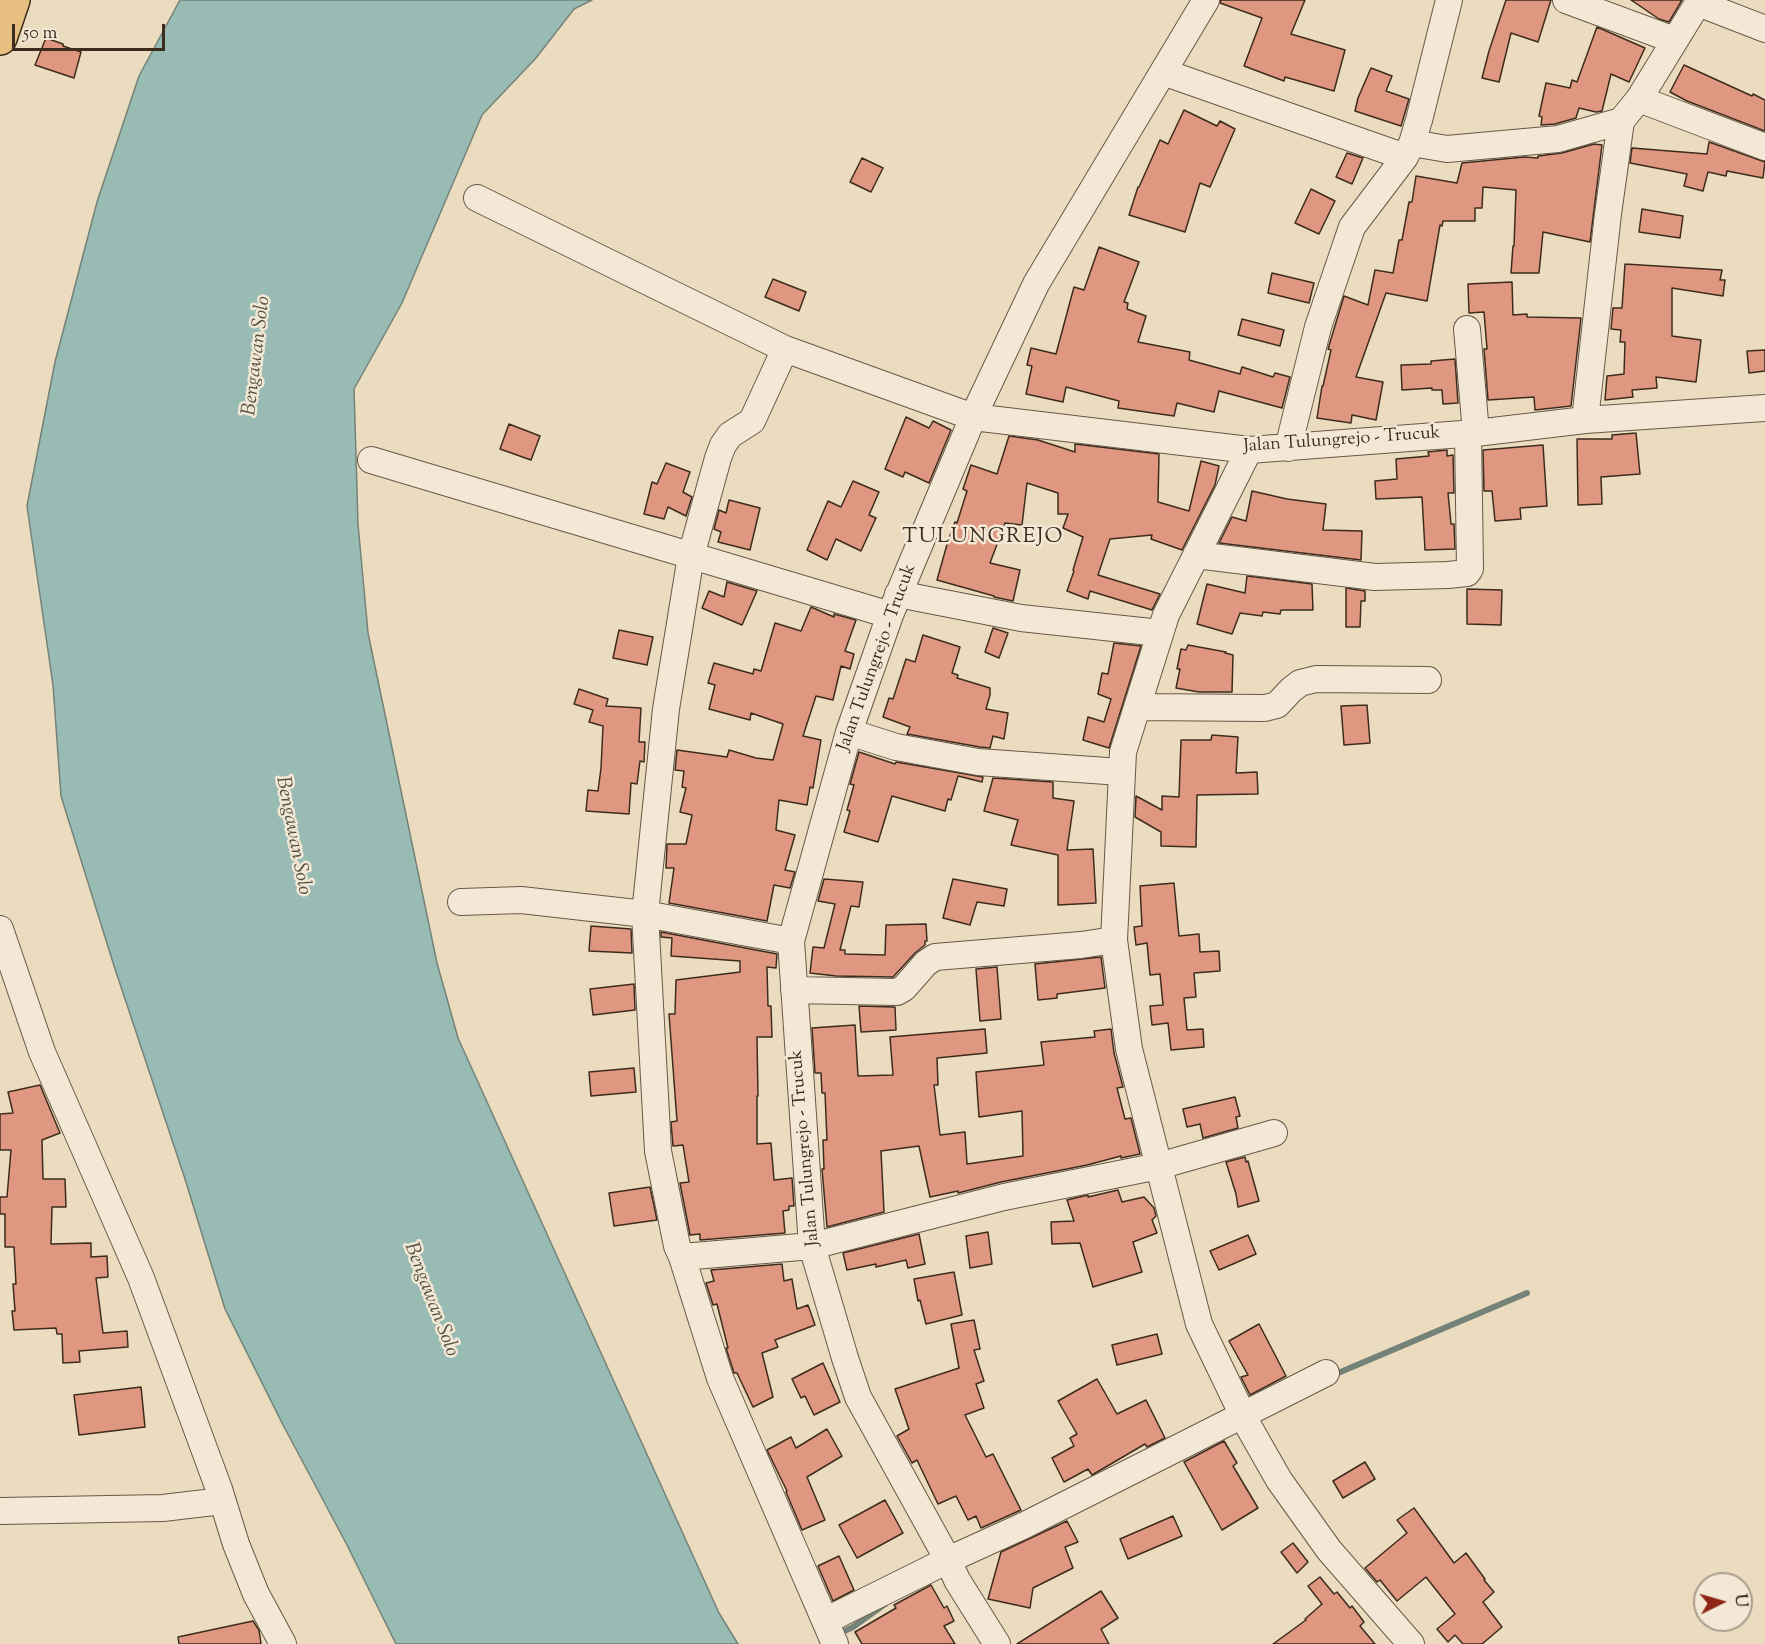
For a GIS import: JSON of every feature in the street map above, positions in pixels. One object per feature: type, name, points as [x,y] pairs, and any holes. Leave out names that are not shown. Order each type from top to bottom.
[{"type":"highway","points":[[0,38],[13,0]]},
{"type":"street","points":[[477,198],[784,349],[972,417],[1036,284],[1206,0]]},
{"type":"street","points":[[1288,448],[1318,327],[1352,227],[1408,150],[1419,120],[1449,0]]},
{"type":"street","points":[[1566,0],[1674,40]]},
{"type":"street","points":[[1585,420],[1621,121],[1639,99],[1699,2],[1765,29]]},
{"type":"street","points":[[1163,72],[1408,150],[1558,140],[1621,121]]},
{"type":"street","points":[[1639,99],[1765,147]]},
{"type":"street","points":[[1196,555],[1375,577],[1467,573],[1470,569],[1472,433],[1467,329]]},
{"type":"street","points":[[784,349],[752,421],[730,435],[723,445],[691,556],[666,709],[645,914],[658,1151],[677,1246],[720,1377],[830,1633],[953,1570],[1025,1526],[1326,1373]]},
{"type":"street","name":"Jalan Tulungrejo - Trucuk","points":[[997,1644],[953,1570],[858,1398],[812,1246],[791,941],[849,732],[894,604],[972,417],[1249,450],[1472,433],[1585,420],[1765,408]]},
{"type":"street","points":[[1249,450],[1166,615],[1124,752],[1121,772],[1114,940],[1129,1049],[1199,1324],[1242,1414],[1279,1480],[1329,1550],[1411,1644]]},
{"type":"street","points":[[371,460],[691,556],[894,604],[1160,633]]},
{"type":"street","points":[[1137,707],[1265,708],[1277,705],[1300,683],[1316,679],[1428,680]]},
{"type":"street","points":[[849,732],[896,747],[978,762],[1121,772]]},
{"type":"street","points":[[461,902],[521,900],[645,914],[791,941]]},
{"type":"street","points":[[0,929],[42,1052],[141,1278],[236,1544],[256,1594],[283,1644]]},
{"type":"street","points":[[794,990],[897,992],[904,988],[926,963],[935,957],[1081,945],[1114,940]]},
{"type":"street","points":[[682,1257],[812,1246],[1004,1197],[1159,1166],[1274,1133]]},
{"type":"street","points":[[0,1510],[162,1508],[222,1501]]},
{"type":"water","name":"Bengawan Solo","points":[[180,0],[592,0],[574,9],[536,58],[482,115],[402,303],[354,389],[358,524],[368,633],[437,963],[458,1038],[719,1613],[738,1644],[396,1644],[225,1309],[61,796],[53,685],[27,506],[55,362],[97,202],[139,76]]},
{"type":"building","points":[[1221,0],[1305,0],[1291,34],[1345,50],[1334,91],[1285,77],[1284,81],[1244,66],[1262,18],[1220,3]]},
{"type":"building","points":[[1506,0],[1551,0],[1538,42],[1511,33],[1499,82],[1482,78]]},
{"type":"building","points":[[1631,0],[1682,0],[1669,22],[1659,19]]},
{"type":"building","points":[[1597,27],[1645,48],[1629,82],[1611,74],[1602,111],[1579,108],[1576,118],[1541,125],[1542,117],[1539,116],[1546,83],[1570,88],[1572,80],[1577,82]]},
{"type":"building","points":[[46,38],[81,52],[74,78],[35,65]]},
{"type":"building","points":[[1684,65],[1765,100],[1765,131],[1687,101],[1670,92]]},
{"type":"building","points":[[1371,68],[1392,76],[1386,91],[1409,99],[1401,126],[1355,111]]},
{"type":"building","points":[[1184,110],[1217,126],[1220,121],[1235,129],[1210,187],[1200,183],[1185,232],[1129,215],[1138,187],[1160,140],[1168,144]]},
{"type":"building","points":[[1709,142],[1765,162],[1763,178],[1727,171],[1726,176],[1708,172],[1703,191],[1684,186],[1687,174],[1630,163],[1632,148],[1707,154]]},
{"type":"building","points":[[1594,144],[1602,145],[1590,242],[1543,232],[1539,273],[1511,273],[1516,190],[1483,187],[1482,208],[1475,208],[1475,221],[1443,221],[1442,226],[1440,225],[1427,301],[1386,293],[1356,377],[1383,382],[1376,420],[1352,415],[1351,423],[1317,418],[1331,350],[1328,349],[1344,296],[1368,305],[1375,270],[1393,273],[1409,202],[1412,202],[1416,176],[1457,183],[1462,163],[1524,157],[1538,158],[1538,156],[1562,153]]},
{"type":"building","points":[[1347,153],[1363,158],[1352,184],[1336,177]]},
{"type":"building","points":[[862,158],[883,168],[871,192],[850,182]]},
{"type":"building","points":[[1311,189],[1335,201],[1319,234],[1295,223]]},
{"type":"building","points":[[1642,209],[1683,216],[1680,238],[1639,232]]},
{"type":"building","points":[[1099,247],[1139,262],[1124,302],[1128,303],[1127,309],[1146,316],[1138,342],[1190,352],[1189,360],[1240,374],[1242,367],[1273,377],[1275,373],[1290,377],[1282,408],[1219,391],[1214,412],[1177,403],[1174,416],[1118,408],[1119,401],[1066,387],[1063,402],[1026,394],[1032,366],[1027,365],[1031,348],[1056,354],[1074,287],[1084,290]]},
{"type":"building","points":[[1625,264],[1722,270],[1720,280],[1725,280],[1723,296],[1672,288],[1672,336],[1701,340],[1696,382],[1656,377],[1657,388],[1632,390],[1633,397],[1605,400],[1607,376],[1624,374],[1625,342],[1620,342],[1621,330],[1611,329],[1613,308],[1622,308]]},
{"type":"building","points":[[1272,273],[1314,283],[1309,303],[1268,293]]},
{"type":"building","points":[[773,279],[806,292],[799,311],[765,297]]},
{"type":"building","points":[[1512,282],[1513,315],[1581,318],[1571,406],[1535,410],[1534,397],[1488,400],[1484,312],[1469,313],[1468,284]]},
{"type":"building","points":[[1242,319],[1284,330],[1280,346],[1238,335]]},
{"type":"building","points":[[1765,350],[1765,371],[1749,373],[1747,351]]},
{"type":"building","points":[[1455,359],[1458,403],[1443,404],[1442,390],[1432,390],[1432,388],[1402,390],[1401,365],[1431,364],[1431,361]]},
{"type":"building","points":[[906,417],[929,428],[933,421],[951,430],[929,483],[905,472],[903,477],[885,469]]},
{"type":"building","points":[[509,424],[540,436],[531,460],[500,449]]},
{"type":"building","points":[[1636,433],[1640,474],[1601,477],[1602,504],[1578,505],[1577,439],[1612,439],[1612,435]]},
{"type":"building","points":[[1009,436],[1038,440],[1075,452],[1075,444],[1159,454],[1158,502],[1189,511],[1201,461],[1219,466],[1215,485],[1182,550],[1151,539],[1152,535],[1110,539],[1098,575],[1160,594],[1152,610],[1090,591],[1088,599],[1067,591],[1083,537],[1063,528],[1068,514],[1058,514],[1058,493],[1027,483],[1022,525],[1005,523],[990,563],[1020,570],[1013,601],[937,580],[948,541],[955,522],[957,523],[967,491],[963,489],[971,465],[997,474]]},
{"type":"building","points":[[1543,445],[1547,506],[1520,508],[1521,519],[1495,521],[1492,491],[1484,491],[1483,450]]},
{"type":"building","points":[[1447,450],[1447,456],[1453,455],[1454,493],[1448,493],[1451,524],[1454,524],[1455,549],[1425,550],[1422,497],[1376,499],[1375,481],[1397,479],[1396,459],[1429,456],[1428,452]]},
{"type":"building","points":[[666,463],[690,472],[683,492],[692,497],[686,516],[668,507],[664,519],[644,514],[652,482],[657,484]]},
{"type":"building","points":[[853,481],[879,492],[869,515],[876,518],[861,551],[836,539],[827,560],[807,550],[828,501],[841,507]]},
{"type":"building","points":[[1252,491],[1287,499],[1326,504],[1323,530],[1362,531],[1361,560],[1219,543],[1232,517],[1246,521]]},
{"type":"building","points":[[729,500],[760,508],[750,550],[718,542],[721,532],[714,529],[719,510],[726,513]]},
{"type":"building","points":[[1247,576],[1312,584],[1313,610],[1281,610],[1280,614],[1263,612],[1262,616],[1240,613],[1232,634],[1197,624],[1207,584],[1245,593]]},
{"type":"building","points":[[727,582],[757,591],[742,625],[702,608],[709,591],[724,597]]},
{"type":"building","points":[[1346,588],[1365,591],[1365,601],[1361,601],[1360,627],[1346,627]]},
{"type":"building","points":[[1467,589],[1502,590],[1501,625],[1467,624]]},
{"type":"building","points":[[811,607],[834,617],[834,614],[856,620],[845,651],[854,654],[850,669],[841,666],[833,700],[816,696],[803,736],[821,740],[813,788],[810,787],[807,805],[779,800],[776,830],[795,835],[785,870],[795,872],[790,888],[774,885],[767,921],[669,903],[674,868],[666,868],[667,844],[686,844],[692,815],[680,812],[686,788],[682,787],[684,771],[675,770],[677,750],[727,757],[729,750],[756,758],[773,760],[783,724],[751,713],[750,720],[709,709],[715,685],[708,683],[714,663],[753,674],[754,669],[761,671],[775,623],[801,631]]},
{"type":"building","points":[[993,628],[1008,633],[999,658],[985,652]]},
{"type":"building","points":[[619,630],[653,637],[647,665],[613,658]]},
{"type":"building","points":[[923,635],[960,647],[952,673],[958,675],[957,678],[990,688],[986,709],[1008,713],[1004,739],[993,736],[990,748],[907,734],[910,727],[883,717],[889,698],[893,699],[906,659],[915,662]]},
{"type":"building","points":[[1114,643],[1141,646],[1109,748],[1083,740],[1088,717],[1104,722],[1111,699],[1098,694],[1102,673],[1108,674]]},
{"type":"building","points":[[1188,645],[1233,655],[1232,692],[1199,692],[1176,688],[1181,649],[1186,650]]},
{"type":"building","points":[[579,689],[608,699],[606,706],[641,708],[639,742],[645,742],[644,762],[640,761],[637,784],[631,783],[629,814],[586,811],[588,790],[598,791],[603,726],[589,722],[593,710],[574,704]]},
{"type":"building","points":[[1367,705],[1370,743],[1344,745],[1341,706]]},
{"type":"building","points":[[1212,735],[1238,737],[1236,773],[1257,772],[1258,794],[1197,795],[1196,847],[1161,846],[1161,832],[1135,817],[1136,796],[1162,810],[1162,796],[1179,797],[1181,740],[1211,740]]},
{"type":"building","points":[[859,752],[895,764],[896,762],[983,777],[982,782],[958,776],[945,811],[892,796],[878,842],[844,832],[854,785],[850,784]]},
{"type":"building","points":[[993,778],[1053,782],[1053,798],[1074,801],[1067,850],[1093,849],[1096,903],[1058,905],[1058,855],[1011,845],[1018,820],[984,811]]},
{"type":"building","points":[[824,879],[863,882],[859,907],[851,906],[840,950],[845,950],[845,954],[885,955],[886,925],[926,924],[927,941],[925,945],[893,977],[810,973],[813,947],[824,948],[835,904],[818,901]]},
{"type":"building","points":[[953,879],[1007,889],[1004,906],[977,902],[970,925],[943,918]]},
{"type":"building","points":[[1174,883],[1179,936],[1199,934],[1200,952],[1219,951],[1220,971],[1194,973],[1196,997],[1184,998],[1187,1030],[1203,1029],[1204,1047],[1171,1050],[1168,1023],[1152,1025],[1150,1006],[1163,1005],[1160,974],[1150,975],[1147,943],[1136,945],[1134,927],[1142,926],[1140,886]]},
{"type":"building","points":[[591,926],[631,929],[632,953],[589,951]]},
{"type":"building","points":[[661,932],[777,954],[776,968],[767,967],[772,1037],[757,1037],[757,1144],[771,1143],[774,1180],[792,1178],[794,1206],[789,1206],[789,1210],[783,1211],[785,1233],[700,1240],[700,1234],[690,1235],[680,1183],[689,1182],[683,1145],[673,1146],[671,1122],[677,1121],[669,1014],[675,1014],[676,980],[740,972],[740,961],[671,956],[672,938],[661,937]]},
{"type":"building","points":[[1101,957],[1105,988],[1057,994],[1057,998],[1038,1000],[1035,964]]},
{"type":"building","points":[[997,967],[1001,1019],[980,1021],[976,969]]},
{"type":"building","points":[[634,984],[635,1010],[593,1015],[590,989]]},
{"type":"building","points":[[859,1006],[895,1007],[896,1030],[861,1032]]},
{"type":"building","points":[[855,1025],[858,1076],[893,1075],[890,1037],[985,1029],[987,1053],[937,1058],[938,1085],[934,1085],[940,1135],[965,1132],[967,1164],[1023,1156],[1022,1111],[979,1117],[976,1072],[1044,1065],[1041,1042],[1095,1037],[1094,1031],[1111,1029],[1114,1053],[1123,1087],[1117,1088],[1125,1119],[1131,1118],[1140,1154],[1121,1158],[1121,1156],[958,1193],[958,1191],[930,1197],[919,1146],[881,1151],[884,1212],[827,1227],[822,1169],[824,1169],[823,1140],[827,1140],[825,1093],[822,1093],[821,1073],[815,1073],[812,1028]]},
{"type":"building","points":[[634,1068],[636,1092],[591,1096],[589,1072]]},
{"type":"building","points":[[40,1085],[60,1133],[42,1140],[43,1179],[65,1179],[66,1207],[52,1207],[51,1244],[91,1243],[91,1257],[107,1256],[108,1277],[96,1278],[103,1333],[127,1331],[128,1347],[79,1351],[80,1362],[63,1363],[62,1334],[57,1334],[56,1328],[14,1330],[13,1284],[16,1284],[14,1247],[5,1247],[5,1214],[0,1214],[0,1197],[7,1197],[11,1150],[0,1150],[0,1114],[13,1113],[8,1092]]},
{"type":"building","points":[[1235,1097],[1240,1116],[1236,1117],[1238,1128],[1203,1138],[1200,1124],[1187,1127],[1183,1109]]},
{"type":"building","points":[[1245,1157],[1259,1201],[1238,1207],[1226,1162]]},
{"type":"building","points":[[650,1187],[657,1220],[614,1226],[609,1193]]},
{"type":"building","points":[[1118,1190],[1122,1202],[1144,1197],[1154,1208],[1156,1216],[1152,1220],[1157,1233],[1133,1242],[1142,1272],[1093,1287],[1080,1243],[1052,1244],[1051,1222],[1074,1221],[1067,1200]]},
{"type":"building","points":[[988,1232],[992,1264],[970,1268],[966,1236]]},
{"type":"building","points":[[919,1234],[925,1264],[908,1268],[906,1260],[876,1267],[876,1264],[847,1270],[843,1253]]},
{"type":"building","points":[[1248,1235],[1256,1254],[1219,1270],[1210,1251]]},
{"type":"building","points":[[782,1264],[784,1281],[792,1279],[797,1309],[808,1305],[815,1325],[775,1340],[778,1347],[762,1353],[773,1397],[753,1407],[737,1373],[734,1373],[717,1304],[713,1305],[706,1283],[714,1281],[711,1270]]},
{"type":"building","points":[[954,1272],[962,1315],[926,1324],[920,1300],[918,1301],[914,1279]]},
{"type":"building","points":[[974,1320],[980,1349],[974,1350],[984,1381],[976,1384],[984,1408],[965,1415],[986,1457],[993,1454],[1021,1510],[981,1528],[976,1516],[968,1520],[956,1496],[938,1504],[917,1460],[912,1463],[897,1436],[909,1429],[895,1389],[959,1368],[951,1324]]},
{"type":"building","points":[[1259,1324],[1286,1376],[1250,1395],[1241,1377],[1248,1375],[1229,1341]]},
{"type":"building","points":[[1157,1334],[1162,1354],[1117,1365],[1112,1345]]},
{"type":"building","points":[[823,1363],[840,1402],[814,1415],[805,1396],[801,1398],[792,1379]]},
{"type":"building","points":[[1097,1379],[1117,1414],[1146,1400],[1165,1438],[1147,1447],[1145,1444],[1092,1475],[1088,1469],[1064,1482],[1052,1458],[1074,1446],[1070,1438],[1077,1434],[1058,1401]]},
{"type":"building","points":[[141,1387],[145,1427],[79,1435],[74,1395]]},
{"type":"building","points":[[827,1429],[842,1456],[807,1477],[825,1520],[802,1530],[787,1491],[767,1450],[791,1437],[796,1448]]},
{"type":"building","points":[[1224,1441],[1237,1463],[1233,1466],[1258,1508],[1222,1530],[1184,1462]]},
{"type":"building","points":[[1365,1462],[1375,1479],[1343,1498],[1333,1481]]},
{"type":"building","points":[[885,1500],[903,1533],[857,1558],[839,1525]]},
{"type":"building","points":[[1414,1508],[1454,1563],[1466,1553],[1494,1592],[1483,1602],[1502,1627],[1482,1644],[1463,1644],[1455,1635],[1448,1642],[1437,1629],[1455,1614],[1426,1577],[1397,1601],[1380,1580],[1377,1582],[1365,1568],[1407,1533],[1397,1520]]},
{"type":"building","points":[[1173,1516],[1182,1536],[1128,1559],[1120,1539]]},
{"type":"building","points":[[1067,1521],[1078,1542],[1065,1547],[1073,1568],[1033,1588],[1030,1608],[988,1599],[1001,1552]]},
{"type":"building","points":[[1293,1543],[1308,1562],[1297,1573],[1281,1552]]},
{"type":"building","points":[[839,1556],[854,1590],[833,1601],[818,1566]]},
{"type":"building","points":[[1320,1577],[1334,1594],[1337,1592],[1350,1608],[1352,1606],[1364,1622],[1360,1626],[1375,1644],[1273,1644],[1306,1620],[1322,1604],[1308,1586]]},
{"type":"building","points":[[931,1585],[944,1608],[947,1606],[954,1621],[944,1626],[955,1644],[862,1644],[855,1632],[896,1608],[894,1605]]},
{"type":"building","points":[[1101,1591],[1118,1618],[1101,1629],[1109,1644],[1017,1644]]},
{"type":"building","points":[[253,1621],[259,1630],[261,1644],[179,1644],[178,1637]]},
{"type":"waterway","points":[[1331,1376],[1527,1293]]},
{"type":"waterway","points":[[838,1634],[853,1627],[885,1604]]},
{"type":"district","name":"TULUNGREJO","points":[[983,538]]}]
